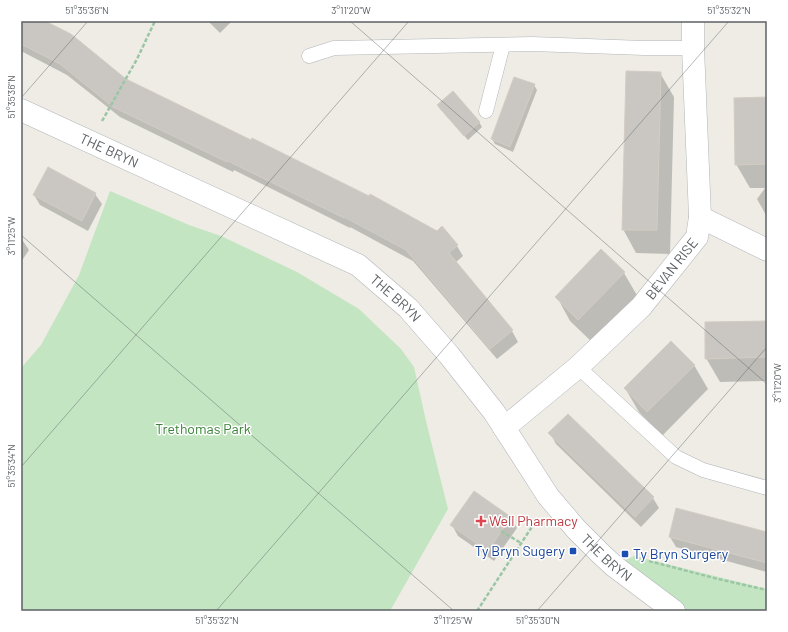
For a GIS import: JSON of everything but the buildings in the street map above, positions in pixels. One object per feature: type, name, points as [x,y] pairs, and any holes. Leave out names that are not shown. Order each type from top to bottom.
[{"type":"street","name":"BEVAN RISE","points":[[504,428],[578,367],[641,306],[697,237],[700,217],[693,48],[694,21]]},
{"type":"street","name":"THE BRYN","points":[[21,110],[358,266],[408,308],[450,355],[494,412],[550,499],[576,529],[601,554],[674,611]]},
{"type":"street","points":[[700,217],[767,250]]},
{"type":"lane","points":[[308,56],[334,48],[503,45],[693,48]]},
{"type":"lane","points":[[486,111],[503,45]]},
{"type":"lane","points":[[578,367],[676,457],[703,470],[767,488]]},
{"type":"path","points":[[89,142],[137,59],[155,21]]},
{"type":"path","points":[[477,611],[550,499]]},
{"type":"path","points":[[501,531],[521,543]]},
{"type":"path","points":[[649,560],[718,579],[767,590]]},
{"type":"green space","name":"Trethomas Park","points":[[110,191],[189,225],[221,236],[297,272],[359,309],[401,349],[414,367],[448,509],[390,611],[21,611],[21,368],[41,345],[79,275]]},
{"type":"green space","points":[[634,556],[767,589],[767,611],[677,611],[614,566]]},
{"type":"place","name":"Well Pharmacy","points":[[481,521]]},
{"type":"place","name":"Ty Bryn Sugery","points":[[573,551]]},
{"type":"place","name":"Ty Bryn Surgery","points":[[625,554]]}]
